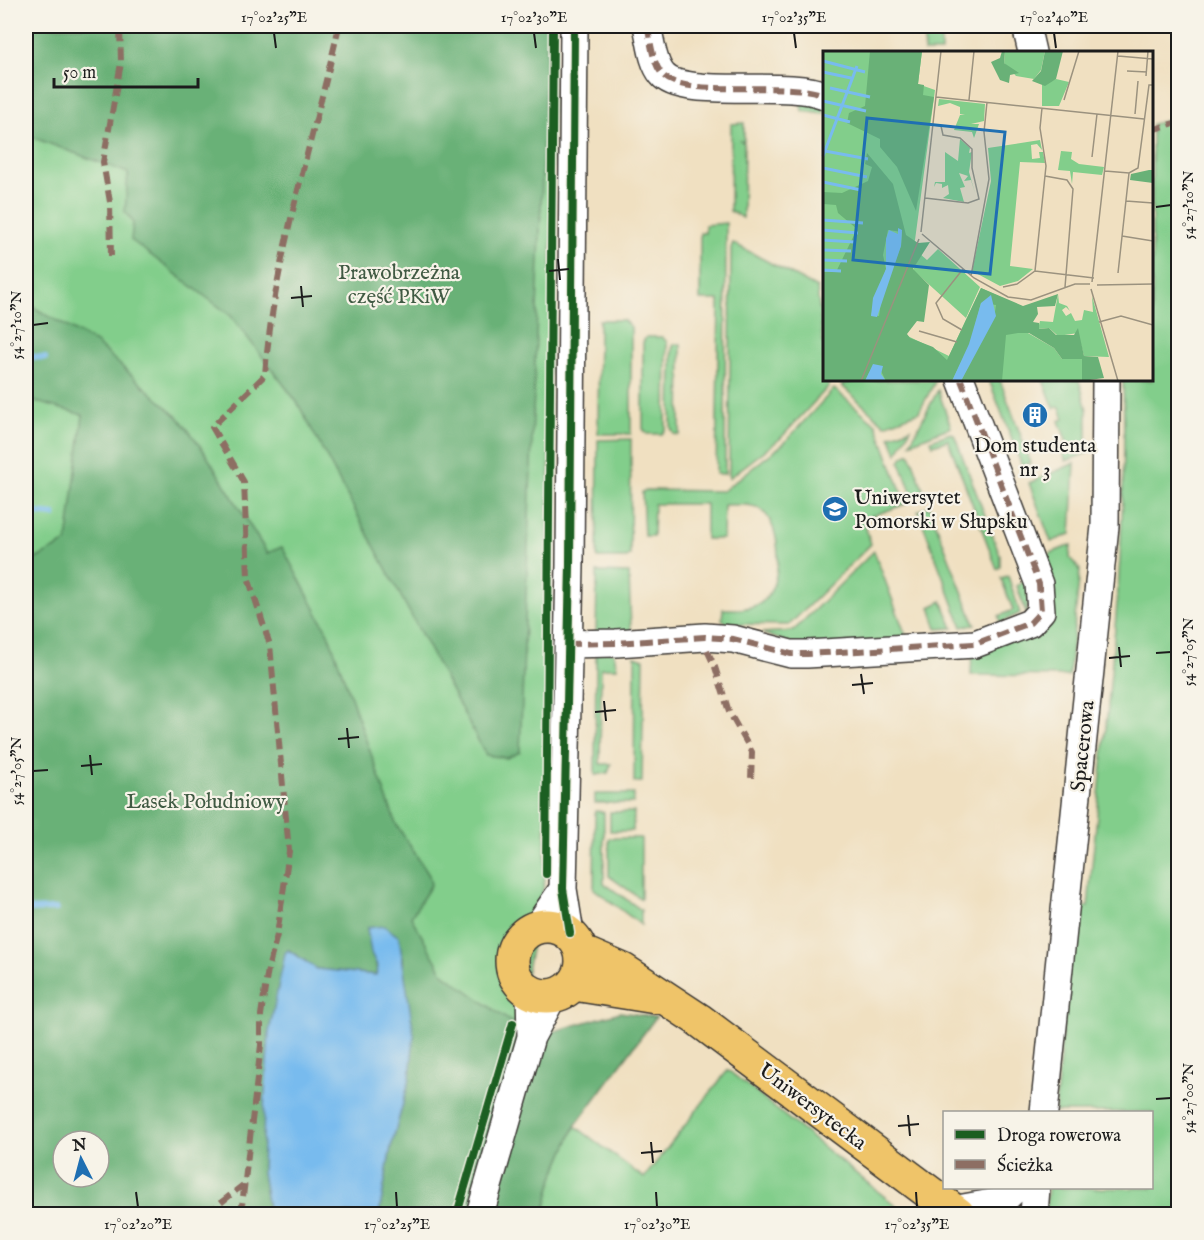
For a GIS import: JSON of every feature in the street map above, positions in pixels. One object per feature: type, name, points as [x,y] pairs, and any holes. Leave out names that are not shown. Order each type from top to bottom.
[{"type":"main road","points":[[549,925],[576,943],[580,975],[552,991],[520,985],[511,963],[512,950],[527,931],[549,925]]},
{"type":"main road","name":"Uniwersytecka","points":[[576,943],[623,970],[699,1020],[955,1212]]},
{"type":"main road","name":"Uniwersytecka","points":[[552,991],[667,999]]},
{"type":"street","points":[[574,26],[568,644],[563,889],[576,943]]},
{"type":"street","points":[[647,26],[658,69],[670,82],[696,87],[807,89],[823,94]]},
{"type":"street","points":[[1026,26],[1032,51]]},
{"type":"street","points":[[568,644],[705,637],[733,639],[791,654],[807,654],[975,644],[1030,623],[1041,610],[1039,584],[961,381]]},
{"type":"street","name":"Spacerowa","points":[[1044,1111],[1105,526],[1106,381]]},
{"type":"street","points":[[537,927],[563,889]]},
{"type":"street","points":[[480,1215],[531,1038],[552,991]]},
{"type":"street","points":[[955,1212],[1003,1201],[1015,1189]]},
{"type":"street","points":[[1034,1215],[1036,1189]]},
{"type":"green space","points":[[26,26],[554,26],[545,879],[519,1010],[461,1214],[26,1214]]},
{"type":"green space","name":"Prawobrzeżna część PKiW","points":[[26,26],[548,26],[520,752],[507,758],[486,755],[297,402],[231,316],[131,240],[133,222],[125,212],[128,173],[26,135]]},
{"type":"green space","points":[[802,26],[894,26],[894,27],[802,28]]},
{"type":"green space","points":[[901,26],[931,26],[941,32],[941,51],[924,51],[924,30],[901,30]]},
{"type":"green space","points":[[800,96],[823,102],[823,114],[802,111]]},
{"type":"green space","points":[[1178,118],[1178,1214],[1045,1214],[1048,1189],[1153,1189],[1153,1111],[1055,1111],[1074,906],[1088,907],[1108,709],[1119,578],[1124,446],[1123,381],[1153,381],[1153,124]]},
{"type":"green space","points":[[744,123],[744,141],[741,141],[744,143],[743,218],[730,211],[731,124]]},
{"type":"green space","points":[[726,223],[725,474],[716,474],[719,300],[700,300],[700,233],[705,233],[705,225]]},
{"type":"green space","points":[[733,243],[817,288],[823,342],[823,381],[828,381],[829,386],[780,439],[729,478],[731,248]]},
{"type":"green space","name":"Lasek Południowy","points":[[26,303],[96,343],[179,418],[202,448],[267,553],[282,547],[328,633],[396,824],[429,875],[431,885],[411,917],[443,973],[511,1022],[548,1033],[620,1012],[656,1017],[575,1126],[553,1178],[544,1214],[379,1214],[391,1147],[410,1078],[403,956],[367,928],[376,964],[376,975],[317,969],[289,950],[269,1032],[262,1172],[269,1214],[26,1214],[26,564],[67,542],[83,415],[26,399]]},
{"type":"green space","points":[[599,320],[623,320],[631,327],[631,434],[598,434]]},
{"type":"green space","points":[[646,337],[662,337],[667,342],[666,429],[662,434],[647,434],[643,429],[643,342]]},
{"type":"green space","points":[[674,344],[681,344],[680,435],[674,434],[671,428]]},
{"type":"green space","points":[[855,381],[935,382],[919,412],[885,425],[841,385]]},
{"type":"green space","points":[[989,381],[1000,381],[1031,463],[1022,466]]},
{"type":"green space","points":[[1043,381],[1079,381],[1087,410],[1087,453],[1066,461],[1062,451],[1069,448],[1059,421],[1064,419],[1060,407],[1054,408]]},
{"type":"green space","points":[[834,389],[876,424],[906,504],[863,519],[871,544],[789,625],[728,624],[722,619],[723,609],[755,606],[767,597],[773,586],[777,572],[777,542],[768,517],[760,509],[752,506],[724,505],[723,539],[706,539],[706,504],[654,504],[653,536],[644,536],[642,492],[646,490],[723,491],[783,444]]},
{"type":"green space","points":[[938,390],[951,427],[910,443]]},
{"type":"green space","points":[[911,428],[898,452],[897,454],[890,436]]},
{"type":"green space","points":[[954,434],[1000,555],[1000,567],[997,569],[948,440],[933,445],[931,440]]},
{"type":"green space","points":[[631,439],[630,555],[627,558],[597,558],[598,440]]},
{"type":"green space","points":[[910,453],[924,492],[913,497],[900,462],[903,456]]},
{"type":"green space","points":[[1075,463],[1071,534],[1051,542],[1029,483]]},
{"type":"green space","points":[[929,506],[975,625],[962,627],[918,511]]},
{"type":"green space","points":[[1071,545],[1070,558],[1080,570],[1069,676],[971,675],[972,651],[1029,632],[1044,560],[1051,553]]},
{"type":"green space","points":[[874,551],[908,641],[805,648],[761,633],[793,631]]},
{"type":"green space","points":[[597,572],[629,573],[631,632],[596,638]]},
{"type":"green space","points":[[1008,576],[1020,613],[1000,623],[999,616],[1013,610],[1001,578]]},
{"type":"green space","points":[[1029,578],[1027,616],[1017,586]]},
{"type":"green space","points":[[942,601],[953,628],[937,629],[930,607]]},
{"type":"green space","points":[[596,647],[614,653],[617,668],[601,668],[600,764],[611,764],[608,773],[595,775]]},
{"type":"green space","points":[[635,656],[644,659],[642,782],[634,782]]},
{"type":"green space","points":[[595,794],[634,794],[633,803],[595,803]]},
{"type":"green space","points":[[595,811],[604,812],[604,883],[641,910],[641,925],[594,889]]},
{"type":"green space","points":[[610,812],[634,812],[633,831],[610,831]]},
{"type":"green space","points":[[609,838],[641,838],[641,899],[609,876]]},
{"type":"green space","points":[[728,1070],[906,1214],[544,1214],[553,1178],[575,1126],[644,1178]]},
{"type":"water","points":[[384,926],[399,937],[414,1035],[410,1078],[391,1147],[379,1214],[269,1214],[262,1172],[264,1109],[269,1032],[285,953],[288,950],[317,969],[376,975],[378,967],[371,953],[367,928]]},
{"type":"waterway","points":[[26,356],[45,358]]},
{"type":"waterway","points":[[26,512],[54,515]]},
{"type":"waterway","points":[[26,910],[56,909]]},
{"type":"marked path","points":[[111,256],[110,202],[103,162],[121,63],[120,26]]},
{"type":"marked path","points":[[241,1214],[261,1045],[261,1015],[268,969],[277,935],[289,851],[270,645],[248,577],[244,482],[212,427],[265,375],[270,331],[286,243],[339,26]]},
{"type":"marked path","points":[[647,26],[656,64],[662,74],[673,82],[713,88],[786,89],[823,95]]},
{"type":"marked path","points":[[1153,130],[1178,122]]},
{"type":"marked path","points":[[568,644],[705,637],[733,639],[791,654],[807,654],[975,644],[1030,623],[1041,611],[1039,584],[961,381]]},
{"type":"marked path","points":[[707,650],[715,667],[729,712],[752,752],[751,780]]},
{"type":"marked path","points":[[207,1214],[243,1185]]},
{"type":"cycle path","points":[[546,874],[553,26]]},
{"type":"cycle path","points":[[570,933],[563,889],[570,565],[574,26]]},
{"type":"cycle path","points":[[457,1214],[513,1023]]},
{"type":"place","name":"Dom studenta nr 3","points":[[1035,415]]},
{"type":"place","name":"Uniwersytet Pomorski w Słupsku","points":[[835,509]]}]
